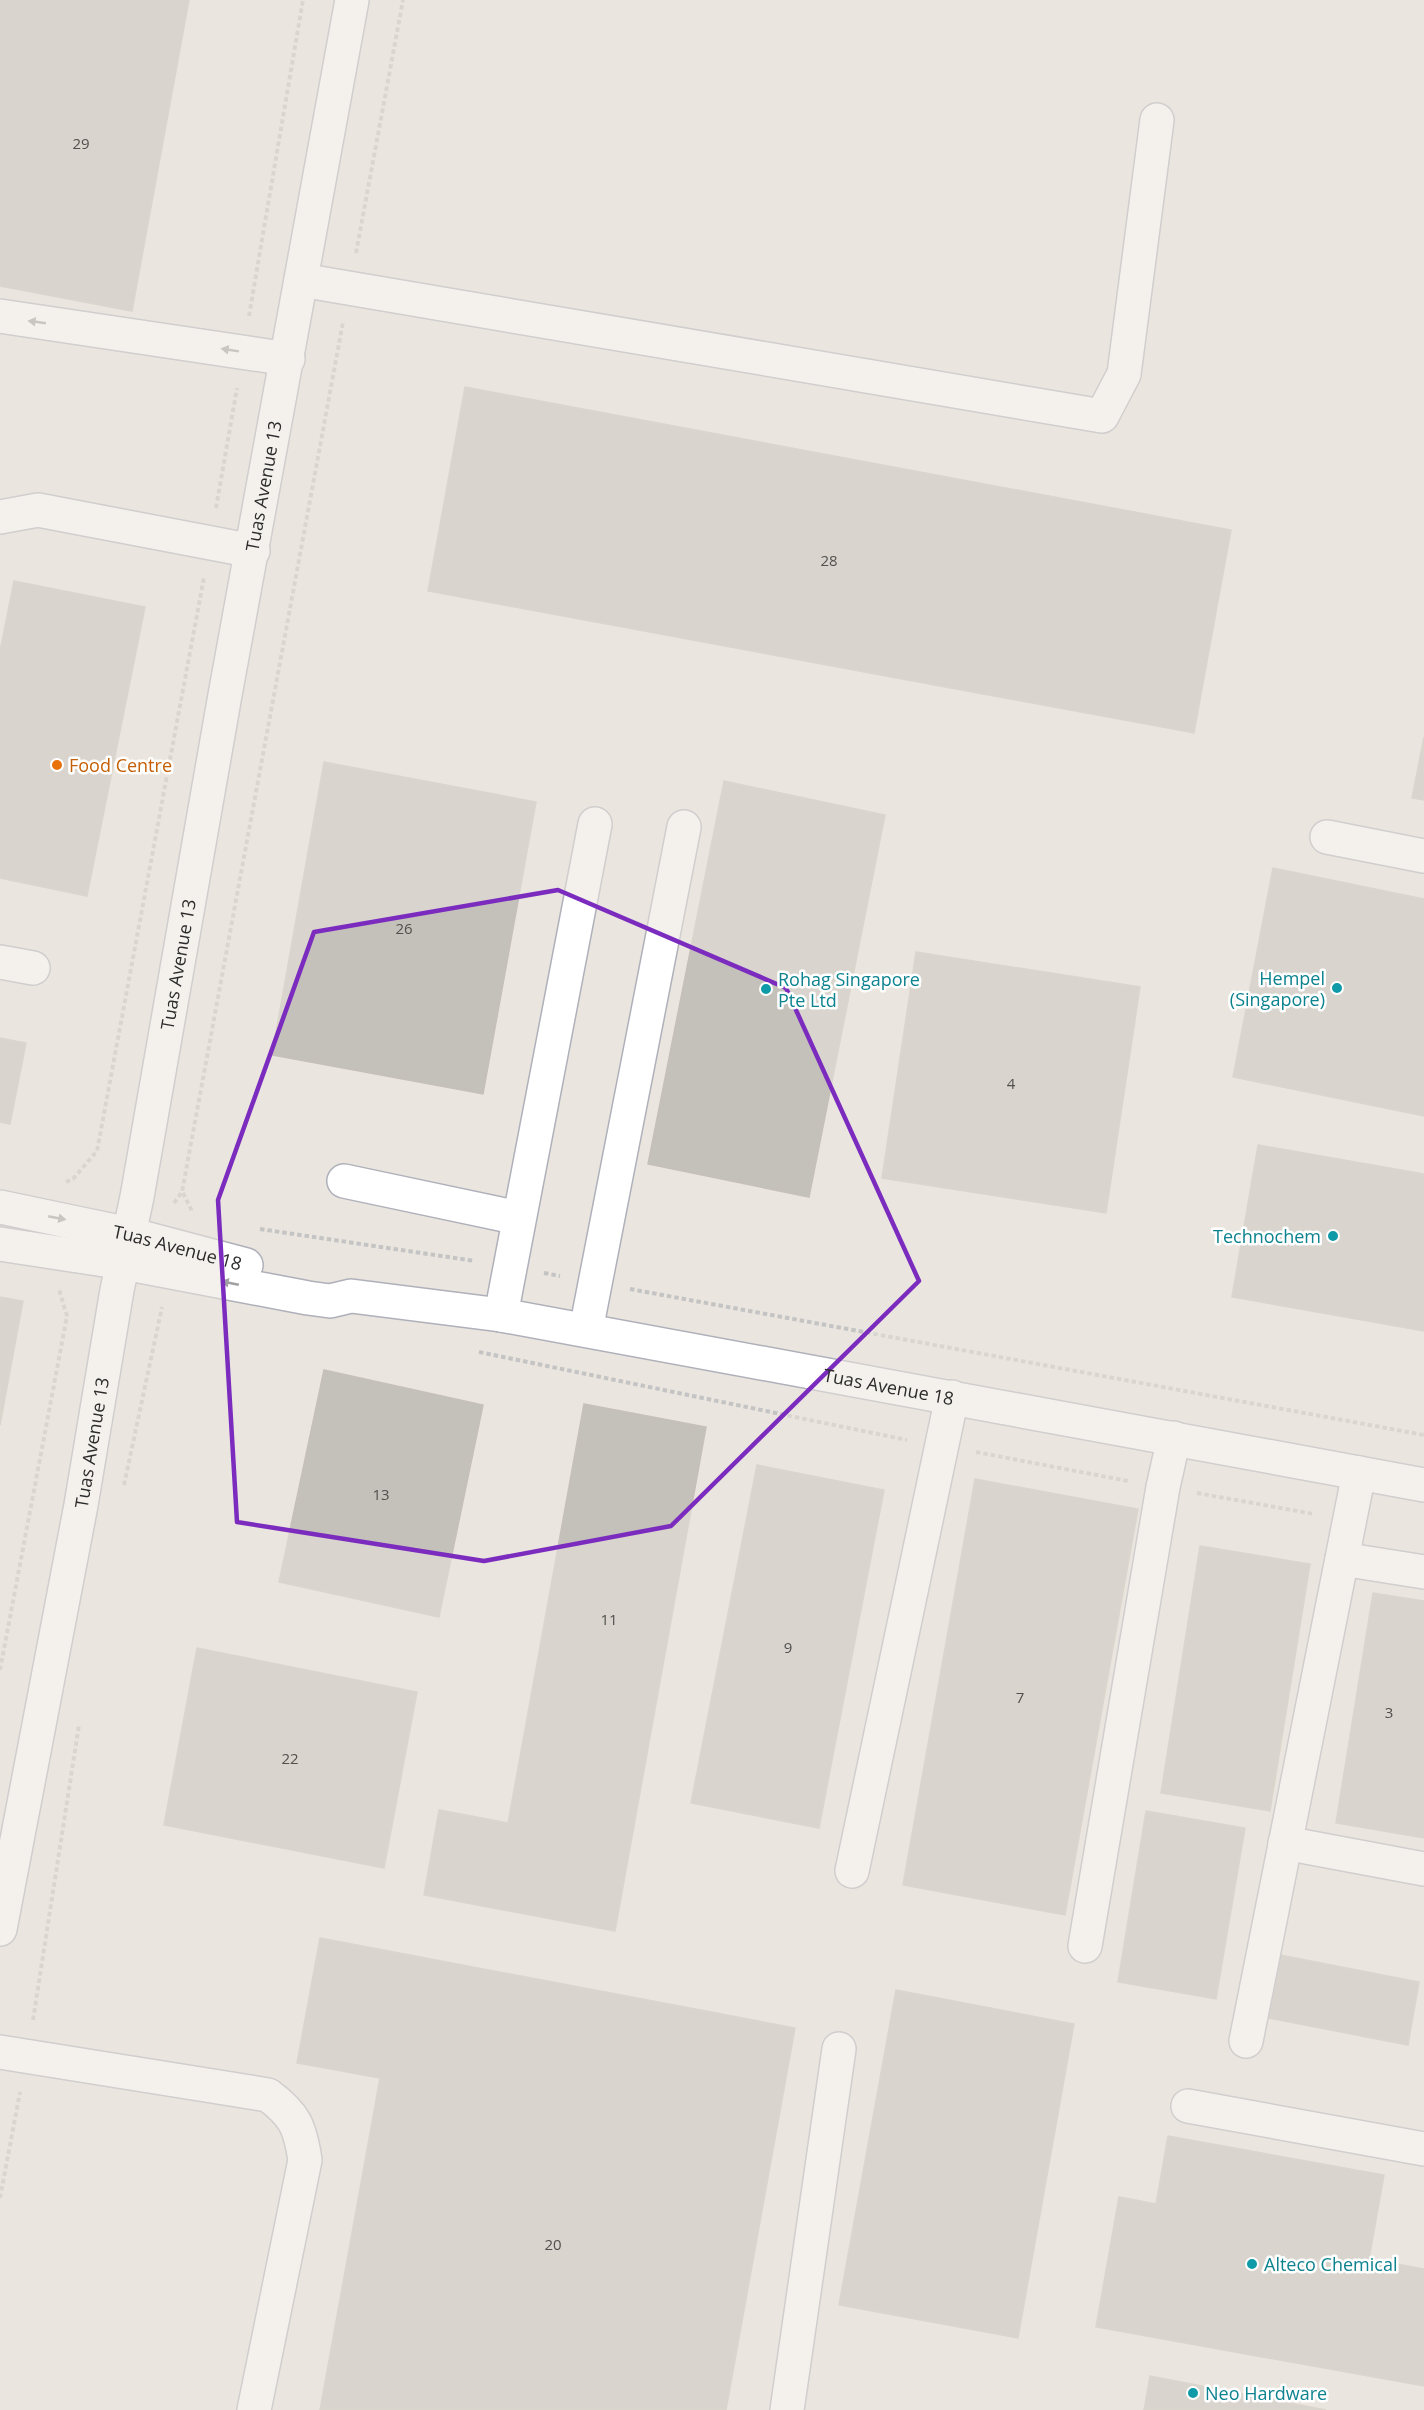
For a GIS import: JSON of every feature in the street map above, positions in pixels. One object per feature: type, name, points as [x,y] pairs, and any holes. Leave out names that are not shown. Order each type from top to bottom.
[{"type":"street","name":"Tuas Avenue 13","points":[[0,1929],[288,359],[351,0]]},
{"type":"street","points":[[302,280],[1102,416],[1124,374],[1157,120]]},
{"type":"street","points":[[0,316],[288,359]]},
{"type":"street","points":[[0,517],[38,510],[253,551]]},
{"type":"street","points":[[501,1315],[596,824]]},
{"type":"street","points":[[586,1330],[684,826]]},
{"type":"street","points":[[1327,837],[1424,856]]},
{"type":"street","points":[[0,962],[33,969]]},
{"type":"street","points":[[344,1181],[519,1218]]},
{"type":"street","name":"Tuas Avenue 18","points":[[0,1207],[126,1248]]},
{"type":"street","name":"Tuas Avenue 18","points":[[0,1244],[126,1248],[200,1254],[332,1285],[351,1296],[501,1315],[1424,1485]]},
{"type":"street","points":[[852,1871],[952,1398]]},
{"type":"street","points":[[1085,1947],[1163,1487],[1174,1438]]},
{"type":"street","points":[[1246,2041],[1359,1473]]},
{"type":"street","points":[[1342,1559],[1424,1572]]},
{"type":"street","points":[[1285,1843],[1424,1869]]},
{"type":"street","points":[[787,2410],[839,2049]]},
{"type":"street","points":[[13,2055],[268,2095],[287,2109],[300,2130],[305,2160],[254,2410]]},
{"type":"street","points":[[1188,2106],[1424,2149]]},
{"type":"path","points":[[173,1204],[182,1192],[403,0]]},
{"type":"path","points":[[182,1192],[188,1207],[201,1221]]},
{"type":"path","points":[[258,1229],[510,1267],[1424,1435]]},
{"type":"path","points":[[0,1670],[67,1316],[56,1285]]},
{"type":"path","points":[[124,1487],[162,1307],[166,1300]]},
{"type":"path","points":[[470,1350],[941,1446],[1350,1520]]},
{"type":"path","points":[[0,2198],[13,2055],[80,1717]]},
{"type":"highlighted area","points":[[558,890],[786,988],[919,1281],[671,1526],[484,1561],[237,1522],[218,1200],[314,932]]},
{"type":"building","points":[[0,0],[189,0],[132,311],[0,286]]},
{"type":"building","points":[[465,387],[1231,530],[1194,733],[428,591]]},
{"type":"building","name":"Food Centre","points":[[14,581],[145,607],[87,896],[0,878],[0,651]]},
{"type":"building","points":[[1424,737],[1424,800],[1412,798]]},
{"type":"building","points":[[324,762],[536,802],[483,1094],[272,1055]]},
{"type":"building","name":"Rohag Singapore Pte Ltd","points":[[724,781],[885,815],[809,1197],[648,1164]]},
{"type":"building","name":"Hempel (Singapore)","points":[[1273,868],[1424,899],[1424,1116],[1233,1077]]},
{"type":"building","points":[[916,952],[1140,987],[1106,1213],[882,1178]]},
{"type":"building","points":[[0,1038],[26,1043],[10,1124],[0,1122]]},
{"type":"building","name":"Technochem","points":[[1258,1145],[1424,1174],[1424,1331],[1232,1297]]},
{"type":"building","points":[[0,1297],[23,1301],[0,1425]]},
{"type":"building","points":[[324,1370],[483,1405],[439,1617],[279,1582]]},
{"type":"building","points":[[584,1404],[706,1427],[615,1931],[424,1895],[439,1810],[508,1823]]},
{"type":"building","points":[[757,1465],[884,1490],[819,1828],[691,1803]]},
{"type":"building","points":[[975,1479],[1138,1509],[1065,1915],[903,1885]]},
{"type":"building","points":[[1200,1546],[1310,1564],[1270,1811],[1161,1793]]},
{"type":"building","points":[[1373,1593],[1424,1601],[1424,1838],[1336,1823]]},
{"type":"building","points":[[197,1648],[417,1692],[384,1868],[164,1825]]},
{"type":"building","points":[[1146,1811],[1245,1828],[1216,1999],[1118,1982]]},
{"type":"building","points":[[320,1938],[795,2028],[726,2410],[320,2410],[380,2078],[297,2063]]},
{"type":"building","points":[[1275,1954],[1419,1982],[1408,2045],[1263,2017]]},
{"type":"building","points":[[896,1990],[1074,2024],[1018,2338],[839,2305]]},
{"type":"building","name":"Alteco Chemical","points":[[1168,2136],[1384,2175],[1369,2259],[1424,2269],[1424,2386],[1096,2327],[1119,2197],[1156,2204]]},
{"type":"building","name":"Neo Hardware","points":[[1150,2376],[1326,2410],[1144,2410]]},
{"type":"place","name":"Food Centre","points":[[57,765]]},
{"type":"place","name":"Hempel (Singapore)","points":[[1337,988]]},
{"type":"place","name":"Rohag Singapore Pte Ltd","points":[[766,989]]},
{"type":"place","name":"Technochem","points":[[1333,1236]]},
{"type":"place","name":"Alteco Chemical","points":[[1252,2264]]},
{"type":"place","name":"Neo Hardware","points":[[1193,2393]]}]
